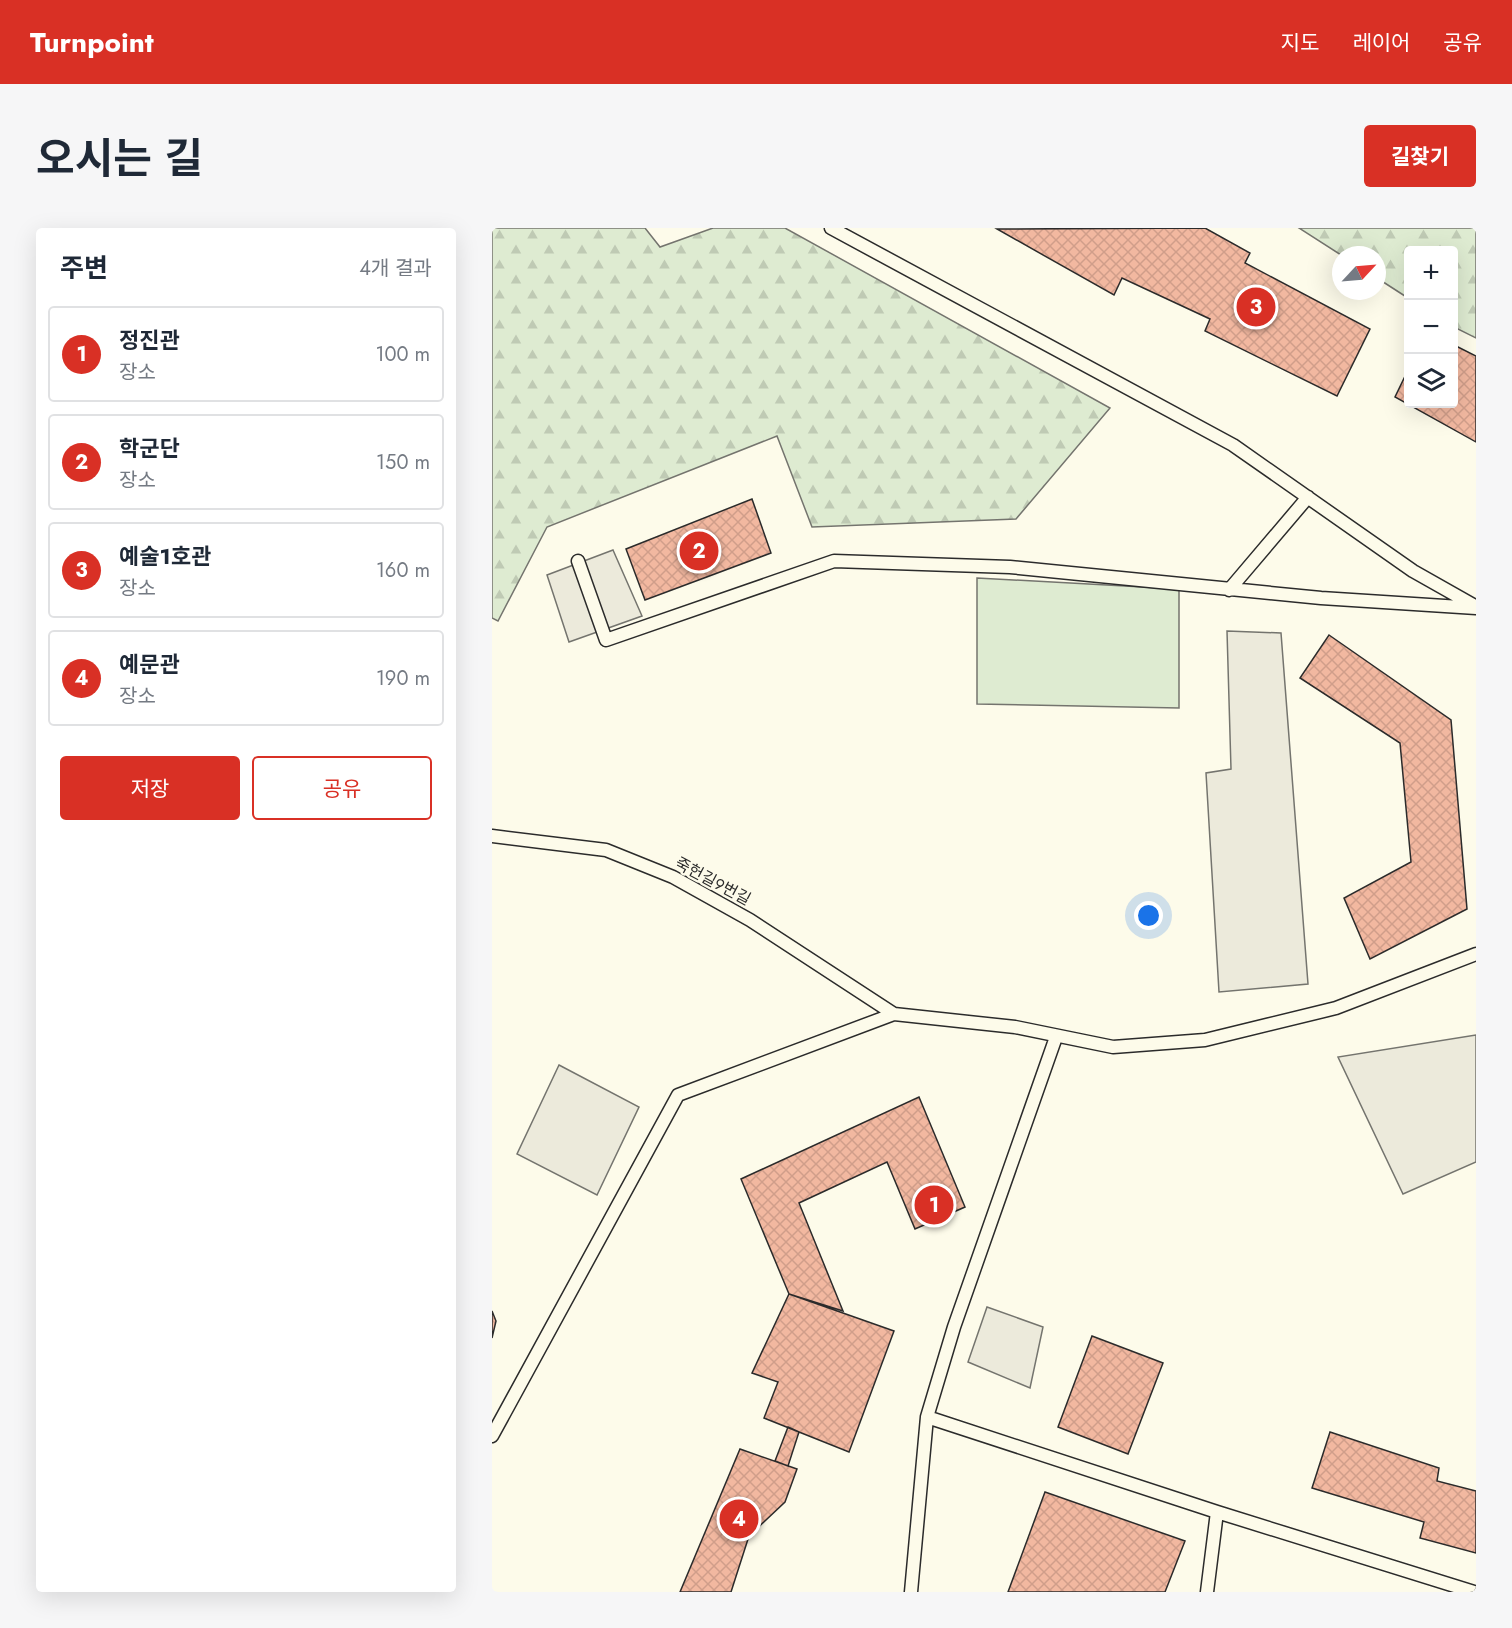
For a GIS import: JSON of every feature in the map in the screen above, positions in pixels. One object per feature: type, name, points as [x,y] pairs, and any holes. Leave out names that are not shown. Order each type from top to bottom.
[{"type":"lane","points":[[831,228],[1233,445],[1413,571],[1476,607]]},
{"type":"lane","points":[[1229,590],[1308,497]]},
{"type":"lane","points":[[578,561],[606,640],[834,561],[1010,567],[1229,590],[1476,607]]},
{"type":"lane","name":"죽헌길9번길","points":[[492,836],[606,850],[673,877],[750,920],[894,1014]]},
{"type":"lane","points":[[492,1436],[678,1095],[894,1014],[1014,1027],[1113,1047],[1204,1040],[1336,1008],[1476,954]]},
{"type":"lane","points":[[911,1592],[927,1417],[954,1327],[1056,1037]]},
{"type":"lane","points":[[927,1417],[1217,1512],[1474,1592]]},
{"type":"lane","points":[[1207,1592],[1217,1512]]},
{"type":"green space","points":[[492,228],[645,228],[660,247],[713,228],[785,228],[1110,408],[1016,519],[812,527],[777,436],[547,527],[498,621],[492,618]]},
{"type":"green space","points":[[1299,228],[1476,228],[1476,338],[1458,329],[1458,246],[1404,246],[1404,295],[1386,284],[1386,246],[1332,246],[1332,249]]},
{"type":"green space","points":[[977,578],[1179,589],[1179,708],[977,704]]},
{"type":"shaded area","points":[[613,550],[642,616],[569,642],[547,575]]},
{"type":"shaded area","points":[[1227,631],[1281,633],[1308,984],[1219,992],[1206,773],[1231,769]]},
{"type":"shaded area","points":[[1476,1035],[1476,1162],[1403,1194],[1338,1057]]},
{"type":"shaded area","points":[[559,1065],[639,1107],[597,1195],[517,1154]]},
{"type":"shaded area","points":[[987,1307],[1043,1327],[1030,1388],[968,1362]]},
{"type":"building","points":[[1205,228],[1250,253],[1245,263],[1370,329],[1337,396],[1205,331],[1210,319],[1122,278],[1114,295],[997,229]]},
{"type":"building","points":[[1458,347],[1476,356],[1476,442],[1415,408],[1458,408]]},
{"type":"building","points":[[1404,378],[1404,402],[1395,397]]},
{"type":"building","points":[[752,499],[771,553],[645,600],[626,549]]},
{"type":"building","points":[[1329,635],[1451,720],[1467,909],[1370,959],[1344,898],[1411,862],[1400,743],[1300,678]]},
{"type":"building","points":[[919,1097],[965,1207],[915,1229],[887,1162],[799,1203],[843,1311],[789,1294],[741,1179]]},
{"type":"building","points":[[789,1294],[894,1331],[849,1452],[764,1418],[778,1382],[752,1373]]},
{"type":"building","points":[[492,1311],[496,1321],[492,1338]]},
{"type":"building","points":[[1092,1336],[1163,1363],[1128,1454],[1058,1427]]},
{"type":"building","points":[[788,1427],[799,1432],[788,1466],[775,1461]]},
{"type":"building","points":[[1330,1432],[1439,1468],[1437,1481],[1476,1491],[1476,1553],[1420,1538],[1424,1522],[1312,1488]]},
{"type":"building","points":[[740,1449],[797,1469],[785,1502],[749,1536],[731,1592],[680,1592]]},
{"type":"building","points":[[1045,1492],[1185,1541],[1165,1592],[1008,1592]]},
{"type":"place","name":"예술1호관","points":[[1256,307]]},
{"type":"place","name":"학군단","points":[[699,551]]},
{"type":"place","name":"정진관","points":[[934,1205]]},
{"type":"place","name":"예문관","points":[[739,1519]]}]
